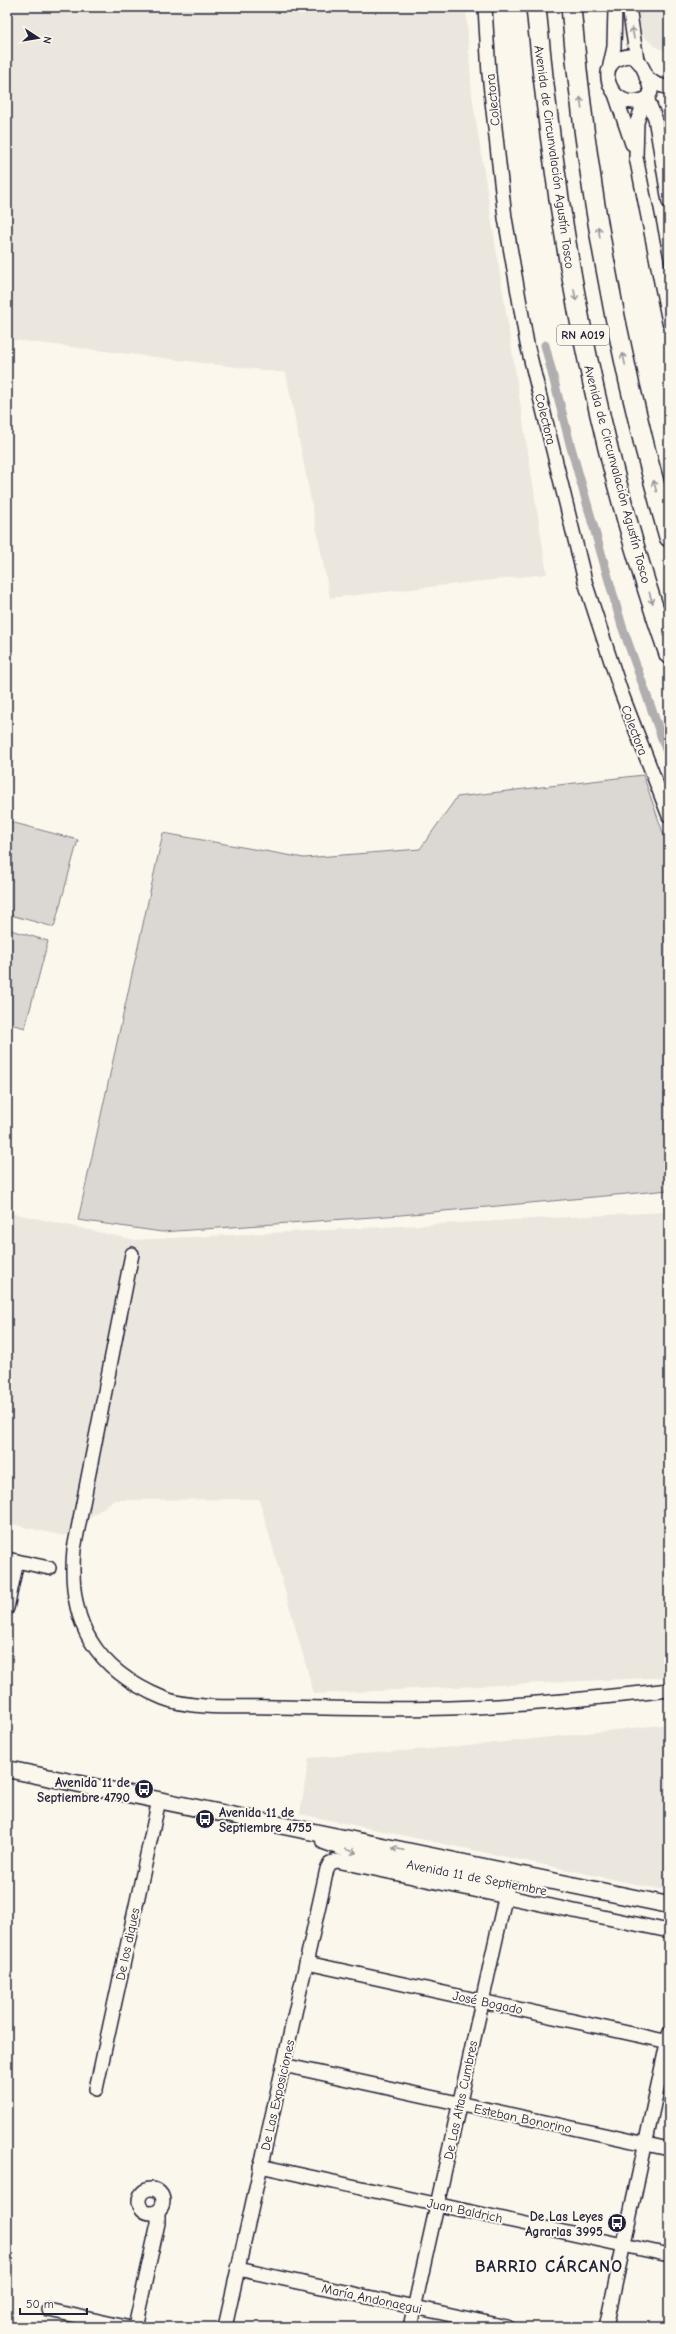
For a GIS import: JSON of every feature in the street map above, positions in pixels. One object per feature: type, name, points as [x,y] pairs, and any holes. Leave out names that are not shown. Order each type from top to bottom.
[{"type":"highway","name":"Avenida de Circunvalación Agustín Tosco","points":[[536,7],[557,192],[567,256],[587,356],[625,510],[669,654]]},
{"type":"highway","name":"RN A019","points":[[571,7],[583,121],[602,250],[631,394],[669,537]]},
{"type":"main road","name":"Avenida 11 de Septiembre","points":[[9,1770],[332,1835],[508,1884],[669,1905]]},
{"type":"main road","name":"Avenida 11 de Septiembre","points":[[289,1826],[358,1853],[669,1916]]},
{"type":"street","name":"Colectora","points":[[485,7],[490,79],[505,218],[527,344],[586,585],[621,692],[669,816]]},
{"type":"street","points":[[615,7],[615,37],[608,81],[615,94],[636,157],[669,322]]},
{"type":"street","points":[[629,7],[637,60],[646,77],[648,97],[655,118],[667,178],[669,202]]},
{"type":"street","points":[[610,65],[621,57],[628,56],[637,60]]},
{"type":"street","points":[[646,77],[656,84],[669,89]]},
{"type":"street","points":[[615,94],[623,100],[630,102],[669,89]]},
{"type":"street","points":[[636,157],[637,122],[648,97]]},
{"type":"street","points":[[132,1254],[74,1549],[72,1570],[74,1596],[79,1618],[95,1649],[115,1671],[130,1682],[165,1699],[209,1705],[452,1708],[669,1690]]},
{"type":"street","points":[[7,1608],[12,1560],[49,1568]]},
{"type":"street","name":"De los diques","points":[[96,2089],[159,1800]]},
{"type":"street","name":"De Las Exposiciones","points":[[225,2327],[327,1869],[330,1863],[337,1861],[508,1884]]},
{"type":"street","points":[[508,1884],[669,1931]]},
{"type":"street","name":"De Las Altas Cumbres","points":[[410,2327],[508,1884]]},
{"type":"street","name":"José Bogado","points":[[307,1963],[668,2039]]},
{"type":"street","points":[[606,2327],[668,2039]]},
{"type":"street","name":"Esteban Bonorino","points":[[283,2065],[669,2150]]},
{"type":"street","name":"Juan Baldrich","points":[[260,2166],[669,2255]]},
{"type":"street","points":[[135,2327],[158,2223],[158,2211]]},
{"type":"street","name":"María Andonaegui","points":[[238,2269],[507,2327]]},
{"type":"street","points":[[49,2310],[126,2327]]},
{"type":"shaded area","points":[[7,7],[466,7],[472,95],[547,574],[330,598],[286,373],[14,340],[7,330]]},
{"type":"shaded area","points":[[637,7],[669,7],[669,53],[656,47],[638,32]]},
{"type":"shaded area","points":[[643,775],[669,850],[669,1190],[401,1215],[162,1232],[78,1220],[163,833],[304,858],[420,849],[457,797]]},
{"type":"shaded area","points":[[7,821],[78,840],[54,927],[7,914]]},
{"type":"shaded area","points":[[7,929],[48,941],[25,1028],[7,1023]]},
{"type":"shaded area","points":[[7,1212],[135,1240],[664,1212],[669,1275],[669,1677],[314,1694],[259,1499],[114,1500],[64,1536],[7,1523]]},
{"type":"shaded area","points":[[669,1724],[669,1891],[300,1814],[309,1758],[468,1746]]},
{"type":"waterway","points":[[545,345],[570,444],[622,626],[669,758]]},
{"type":"place","name":"Avenida 11 de Septiembre 4790","points":[[144,1789]]},
{"type":"place","name":"Avenida 11 de Septiembre 4755","points":[[205,1819]]},
{"type":"place","name":"De Las Leyes Agrarias 3995","points":[[617,2223]]},
{"type":"district","name":"BARRIO CÁRCANO","points":[[549,2266]]}]
